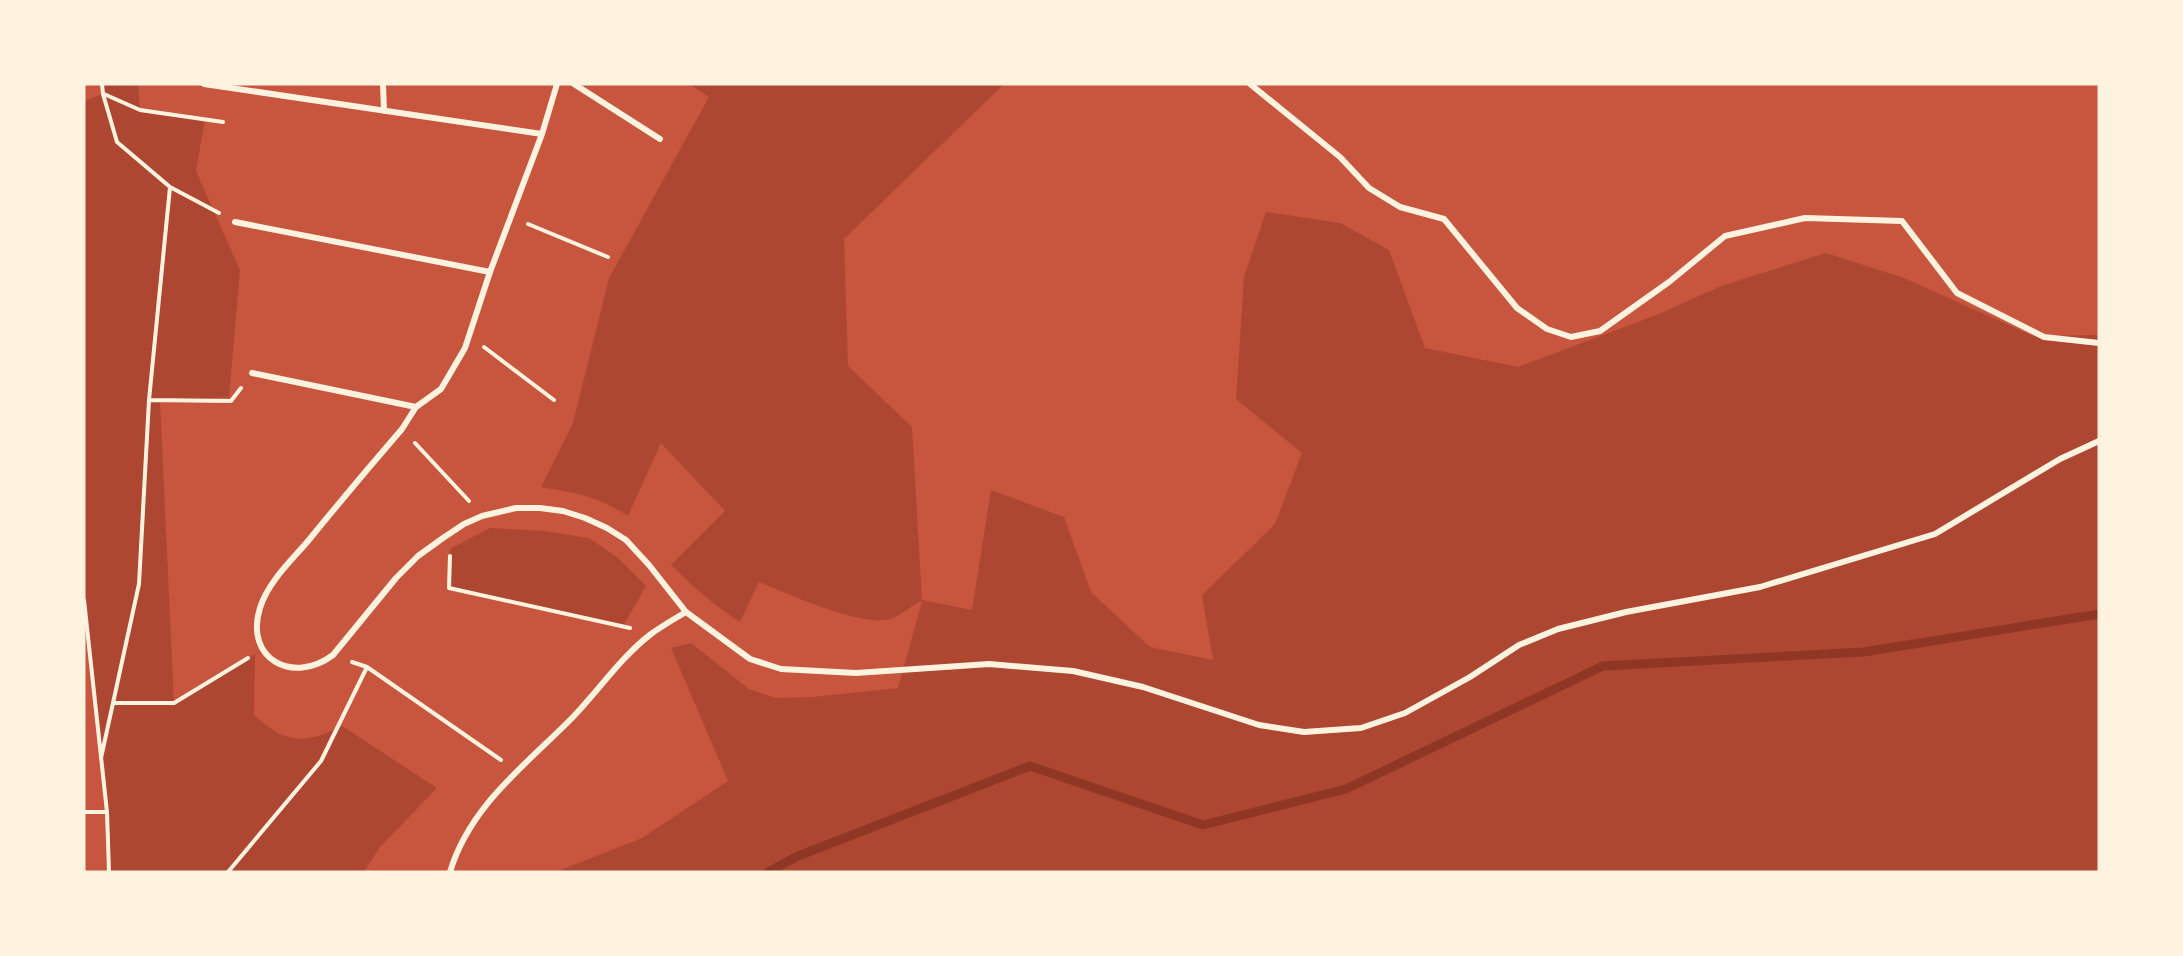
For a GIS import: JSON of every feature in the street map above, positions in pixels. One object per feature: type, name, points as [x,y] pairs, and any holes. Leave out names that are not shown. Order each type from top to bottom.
[{"type":"street","points":[[204,84],[542,134]]},
{"type":"street","points":[[383,84],[384,111]]},
{"type":"street","points":[[557,84],[542,134],[490,272],[469,336],[454,369],[441,389],[416,407],[402,429],[282,572],[259,609],[256,624],[262,651],[276,663],[286,667],[305,667],[323,662],[333,655],[396,578],[418,556],[464,524],[482,516],[516,508],[540,508],[574,514],[607,528],[626,540],[686,612],[750,659],[781,669],[856,673],[989,664],[1072,671],[1143,687],[1259,725],[1304,732],[1361,728],[1405,713],[1470,677],[1519,645],[1558,629],[1626,612],[1760,587],[1935,534],[2060,459],[2099,441]]},
{"type":"street","points":[[574,84],[660,139]]},
{"type":"street","points":[[1250,84],[1340,157],[1369,188],[1400,207],[1444,219],[1516,308],[1547,329],[1571,337],[1600,331],[1669,282],[1725,236],[1806,218],[1902,221],[1957,293],[2044,337],[2099,343]]},
{"type":"street","points":[[236,222],[490,272]]},
{"type":"street","points":[[252,373],[416,407]]},
{"type":"street","points":[[450,872],[467,830],[490,799],[651,635],[686,612]]},
{"type":"path","points":[[102,84],[117,142],[170,187],[236,222]]},
{"type":"path","points":[[103,94],[140,110],[223,122]]},
{"type":"path","points":[[102,758],[139,584],[149,400],[170,187]]},
{"type":"path","points":[[511,217],[608,257]]},
{"type":"path","points":[[469,336],[554,400]]},
{"type":"path","points":[[149,400],[231,401],[252,373]]},
{"type":"path","points":[[402,429],[482,516]]},
{"type":"path","points":[[449,588],[623,626],[651,635]]},
{"type":"path","points":[[84,600],[102,758],[110,872]]},
{"type":"path","points":[[113,704],[174,703],[255,654],[276,663]]},
{"type":"path","points":[[333,655],[367,667],[516,771]]},
{"type":"path","points":[[228,872],[321,761],[367,667]]},
{"type":"path","points":[[84,812],[107,812]]},
{"type":"shaded area","points":[[102,84],[138,84],[140,110],[205,119],[196,171],[240,270],[229,397],[160,402],[174,703],[255,654],[254,715],[265,725],[286,736],[305,739],[342,726],[437,788],[380,847],[364,872],[109,872],[107,812],[84,600],[84,101],[103,94]]},
{"type":"shaded area","points":[[689,84],[1004,84],[844,239],[848,366],[912,427],[922,600],[972,610],[991,490],[1064,517],[1091,592],[1150,647],[1213,660],[1202,595],[1275,524],[1302,453],[1236,399],[1244,277],[1266,212],[1340,223],[1389,250],[1425,348],[1518,367],[1659,314],[1721,286],[1826,253],[1904,278],[2033,336],[2099,335],[2099,872],[556,872],[642,838],[728,781],[671,648],[691,643],[749,689],[776,698],[813,697],[898,688],[922,601],[894,618],[862,619],[805,601],[759,582],[740,622],[687,581],[671,565],[725,511],[661,443],[628,516],[586,496],[541,487],[573,423],[609,278],[709,97]]},
{"type":"shaded area","points":[[490,528],[544,531],[589,538],[618,558],[646,586],[623,626],[449,588],[450,549]]},
{"type":"waterway","points":[[768,872],[798,856],[1030,766],[1203,825],[1346,789],[1603,666],[1864,652],[2099,614]]}]
